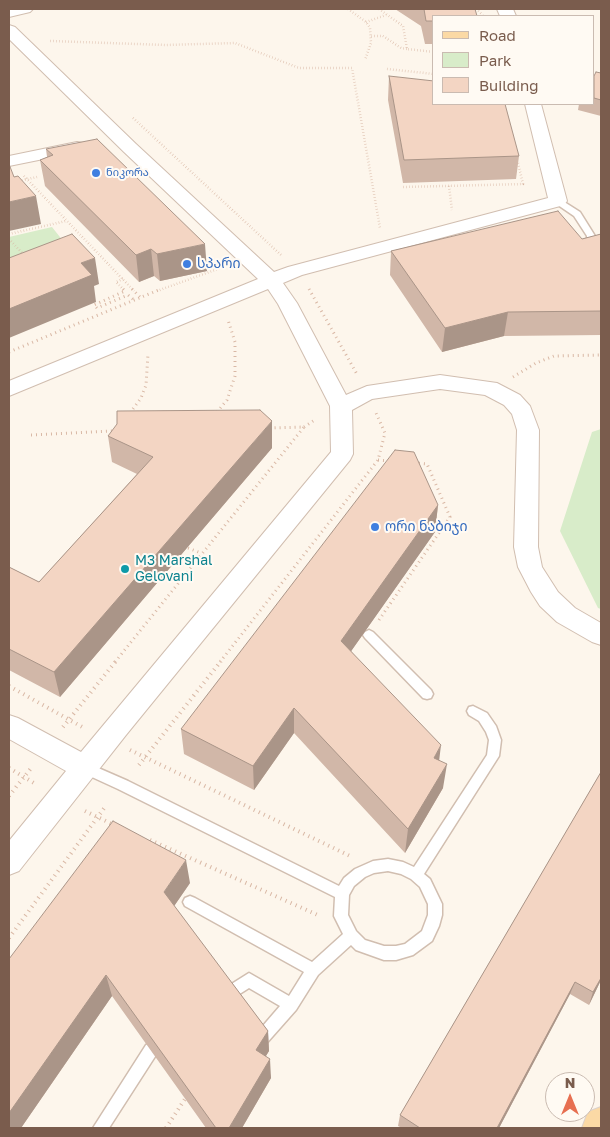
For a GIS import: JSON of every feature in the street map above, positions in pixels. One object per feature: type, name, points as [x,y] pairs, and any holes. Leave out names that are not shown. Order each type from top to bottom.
[{"type":"street","points":[[9,12],[25,9]]},
{"type":"street","points":[[9,30],[107,141],[271,280],[287,303],[341,406],[342,454],[9,862]]},
{"type":"street","points":[[9,389],[295,271],[558,201],[533,105]]},
{"type":"street","points":[[13,160],[107,141]]},
{"type":"street","points":[[341,406],[367,393],[440,382],[490,388],[512,400],[522,412],[528,430],[526,547],[530,567],[549,599],[566,615],[601,635]]},
{"type":"street","points":[[9,726],[85,768]]},
{"type":"lane","points":[[558,201],[577,214],[591,236],[592,244],[586,251],[580,254]]},
{"type":"lane","points":[[369,635],[427,694]]},
{"type":"lane","points":[[416,875],[493,756],[495,740],[492,730],[483,717],[473,711]]},
{"type":"lane","points":[[85,768],[342,894]]},
{"type":"lane","points":[[388,865],[403,868],[416,875],[425,883],[435,904],[434,921],[427,936],[408,950],[384,953],[372,950],[361,944],[348,932],[341,916],[342,894],[349,882],[360,873],[373,867],[388,865]]},
{"type":"lane","points":[[190,902],[313,970]]},
{"type":"lane","points":[[260,1040],[291,1005],[313,970],[348,932]]},
{"type":"lane","points":[[227,996],[249,980],[291,1005]]},
{"type":"lane","points":[[100,1128],[151,1050]]},
{"type":"path","points":[[348,9],[366,22],[370,28],[372,36],[365,60]]},
{"type":"path","points":[[379,9],[403,26],[407,49]]},
{"type":"path","points":[[366,22],[386,14]]},
{"type":"path","points":[[372,36],[383,36],[401,48],[432,52]]},
{"type":"path","points":[[56,48],[49,41],[166,45],[235,43],[299,68],[352,68],[381,234]]},
{"type":"path","points":[[387,69],[432,74]]},
{"type":"path","points":[[131,116],[286,259]]},
{"type":"path","points":[[403,187],[523,184],[516,157]]},
{"type":"path","points":[[13,160],[26,180],[141,298]]},
{"type":"path","points":[[449,186],[453,216]]},
{"type":"path","points":[[9,234],[66,221]]},
{"type":"path","points":[[9,239],[27,258],[18,260]]},
{"type":"path","points":[[88,252],[94,250]]},
{"type":"path","points":[[9,352],[134,300],[223,267]]},
{"type":"path","points":[[123,279],[116,282],[125,292],[94,305],[97,308],[128,295],[134,300]]},
{"type":"path","points":[[212,416],[228,400],[234,382],[235,342],[228,319]]},
{"type":"path","points":[[130,414],[141,398],[146,386],[149,359],[147,349]]},
{"type":"path","points":[[508,380],[536,362],[554,356],[601,355]]},
{"type":"path","points":[[112,431],[117,427]]},
{"type":"path","points":[[63,727],[304,427],[266,428]]},
{"type":"path","points":[[31,435],[122,431]]},
{"type":"path","points":[[378,460],[398,462]]},
{"type":"path","points":[[369,635],[450,517],[427,464],[407,462]]},
{"type":"path","points":[[188,548],[201,553]]},
{"type":"path","points":[[9,686],[107,740],[373,867]]},
{"type":"path","points":[[9,796],[32,766]]},
{"type":"path","points":[[9,768],[34,783]]},
{"type":"path","points":[[9,938],[105,808]]},
{"type":"path","points":[[85,811],[115,825]]},
{"type":"path","points":[[142,837],[348,932]]},
{"type":"path","points":[[166,1128],[186,1099]]},
{"type":"green space","points":[[52,227],[71,251],[9,273],[9,237]]},
{"type":"green space","points":[[601,429],[601,609],[598,608],[560,531],[592,432]]},
{"type":"building","points":[[424,9],[475,9],[477,15],[432,15],[432,21],[426,21]]},
{"type":"building","points":[[596,72],[601,73],[601,100],[595,98]]},
{"type":"building","points":[[389,76],[432,81],[432,105],[505,105],[519,156],[404,160]]},
{"type":"building","points":[[97,139],[205,244],[157,254],[151,249],[136,255],[40,160],[53,155],[46,149]]},
{"type":"building","points":[[9,164],[14,177],[18,176],[36,196],[9,202]]},
{"type":"building","points":[[558,211],[582,239],[601,234],[601,311],[508,312],[445,328],[391,251]]},
{"type":"building","points":[[72,234],[95,258],[81,263],[92,275],[9,309],[9,258]]},
{"type":"building","name":"M3 Marshal Gelovani","points":[[260,410],[272,421],[54,672],[9,649],[9,567],[39,582],[153,457],[108,436],[117,424],[117,411]]},
{"type":"building","points":[[395,450],[414,452],[438,505],[341,641],[441,745],[434,758],[447,764],[408,829],[294,708],[253,766],[181,729]]},
{"type":"building","points":[[601,772],[601,978],[593,992],[575,982],[497,1128],[420,1128],[400,1115]]},
{"type":"building","points":[[113,821],[186,860],[164,892],[268,1031],[256,1050],[270,1059],[229,1128],[216,1128],[106,975],[9,1113],[9,959]]},
{"type":"place","name":"ნიკორა","points":[[96,173]]},
{"type":"place","name":"სპარი","points":[[187,264]]},
{"type":"place","name":"ორი ნაბიჯი","points":[[375,527]]},
{"type":"place","name":"M3 Marshal Gelovani","points":[[125,569]]}]
